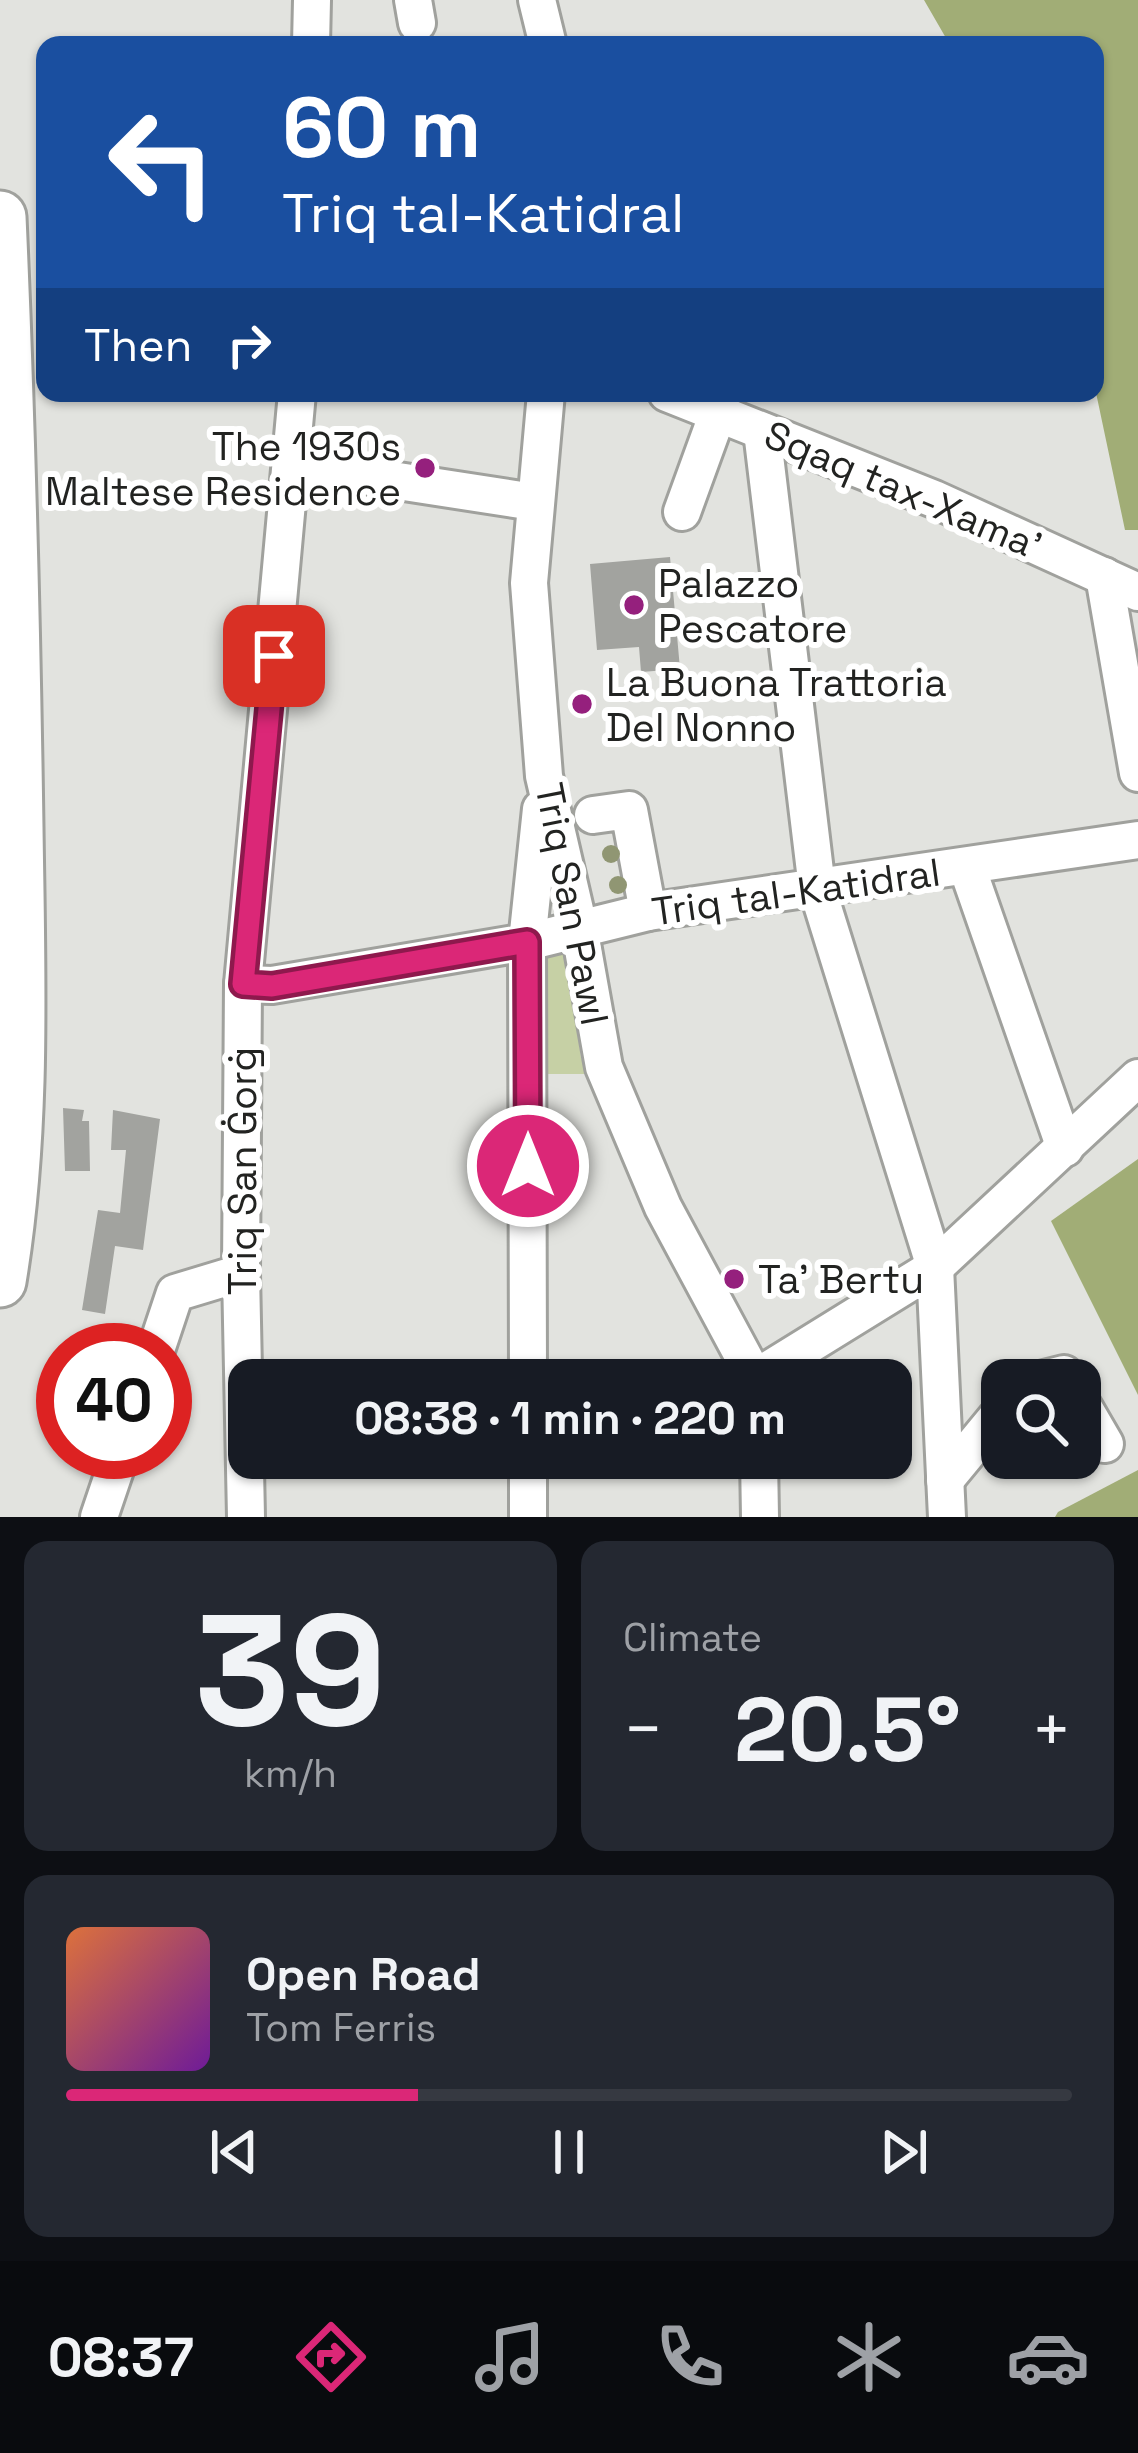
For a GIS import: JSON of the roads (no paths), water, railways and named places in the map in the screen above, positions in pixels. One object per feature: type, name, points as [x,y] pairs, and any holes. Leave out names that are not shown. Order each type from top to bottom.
[{"type":"highway","points":[[0,217],[12,507],[20,1051],[0,1281]]},
{"type":"street","points":[[311,0],[311,36]]},
{"type":"street","points":[[537,0],[546,36]]},
{"type":"street","name":"Triq San Ġorġ","points":[[245,1359],[243,984],[296,402]]},
{"type":"street","name":"Triq San Pawl","points":[[545,402],[529,583],[544,776],[579,927],[604,1067],[663,1207],[744,1359]]},
{"type":"street","points":[[682,512],[720,403]]},
{"type":"street","name":"Sqaq tax-Xama'","points":[[720,403],[762,431],[934,499],[1138,592]]},
{"type":"street","points":[[762,431],[818,888],[935,1267],[946,1499]]},
{"type":"street","points":[[291,468],[307,466],[534,502]]},
{"type":"street","points":[[1104,576],[1138,773]]},
{"type":"street","points":[[528,1359],[527,942],[544,776]]},
{"type":"street","points":[[593,815],[629,810],[648,913]]},
{"type":"street","name":"Triq tal-Katidral","points":[[243,984],[272,986],[527,942],[648,913],[1138,840]]},
{"type":"street","points":[[967,867],[1065,1148]]},
{"type":"street","points":[[788,1359],[935,1267],[1138,1078]]},
{"type":"street","points":[[165,1323],[176,1293],[242,1273]]},
{"type":"street","points":[[1101,1437],[1105,1444]]},
{"type":"street","points":[[946,1499],[981,1445]]},
{"type":"street","points":[[99,1517],[112,1479]]},
{"type":"street","name":"Triq San Ġorġ","points":[[246,1479],[246,1517]]},
{"type":"street","points":[[528,1479],[528,1517]]},
{"type":"street","points":[[759,1479],[760,1517]]},
{"type":"place","name":"The 1930s Maltese Residence","points":[[425,468]]},
{"type":"place","name":"Palazzo Pescatore","points":[[634,605]]},
{"type":"place","name":"La Buona Trattoria Del Nonno","points":[[582,704]]},
{"type":"place","name":"Ta' Bertu","points":[[734,1279]]}]
